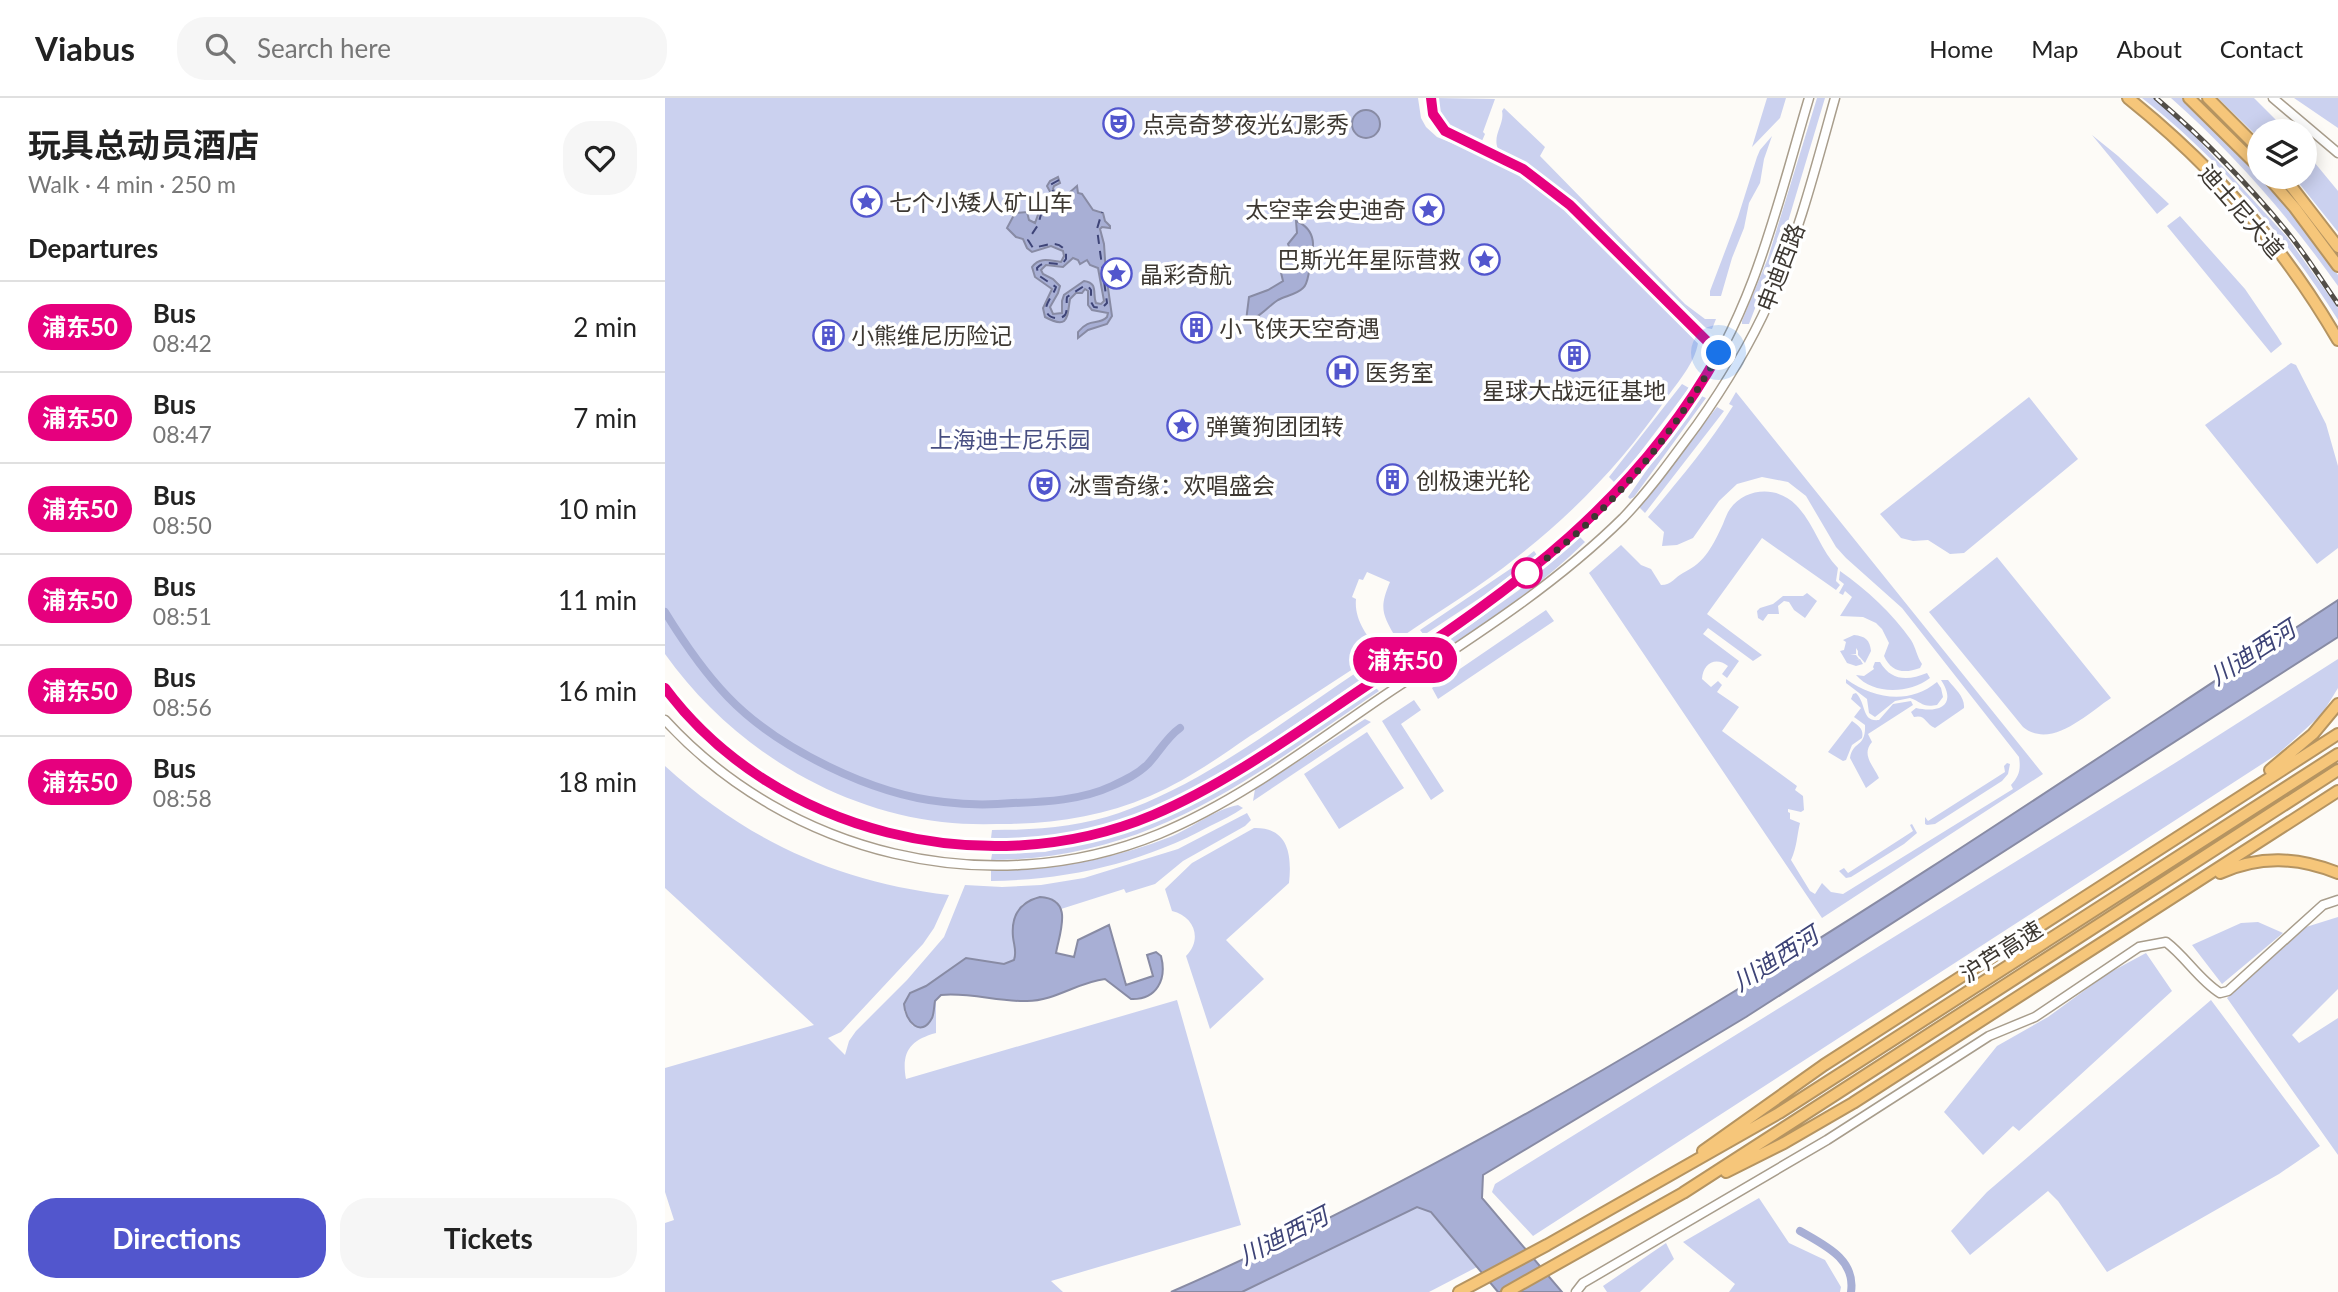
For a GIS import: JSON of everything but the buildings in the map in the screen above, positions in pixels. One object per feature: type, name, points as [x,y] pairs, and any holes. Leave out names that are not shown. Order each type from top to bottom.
[{"type":"highway","name":"迪士尼大道","points":[[2128,98],[2167,131],[2217,180],[2284,258],[2338,340]]},
{"type":"highway","name":"迪士尼大道","points":[[2189,98],[2247,155]]},
{"type":"highway","points":[[2208,98],[2247,137]]},
{"type":"highway","name":"迪士尼大道","points":[[2278,189],[2338,266]]},
{"type":"highway","points":[[2293,189],[2338,247]]},
{"type":"highway","points":[[2322,316],[2338,347]]},
{"type":"highway","points":[[2130,868],[2292,753],[2313,734],[2338,704]]},
{"type":"highway","name":"沪芦高速","points":[[1669,1175],[1803,1079],[2338,733]]},
{"type":"highway","name":"沪芦高速","points":[[1459,1292],[1547,1245],[1801,1099],[2338,754]]},
{"type":"highway","name":"沪芦高速","points":[[1683,1194],[2338,770]]},
{"type":"highway","name":"沪芦高速","points":[[1507,1292],[1683,1194],[1829,1118],[2338,791]]},
{"type":"highway","points":[[2077,959],[2211,877],[2248,863],[2280,859],[2338,873]]},
{"type":"street","name":"申迪西路","points":[[665,688],[707,734],[727,752],[767,780],[821,809],[886,833],[954,845],[1029,846],[1115,828],[1154,815],[1202,791],[1427,646],[1548,557],[1627,483],[1693,397],[1739,317],[1753,282],[1809,98]]},
{"type":"street","name":"申迪西路","points":[[665,720],[715,768],[759,799],[820,830],[881,852],[955,865],[1020,865],[1080,858],[1159,834],[1211,809],[1273,771],[1487,628],[1549,583],[1622,519],[1710,406],[1772,296],[1793,239],[1835,98]]},
{"type":"street","points":[[2273,98],[2338,153]]},
{"type":"street","points":[[1576,1292],[1583,1283],[1827,1140],[1989,1036],[2035,1017],[2139,947],[2166,942],[2181,954],[2208,986],[2220,993],[2228,991],[2323,905],[2338,900]]},
{"type":"street","points":[[1583,1283],[1588,1292]]},
{"type":"green space","name":"上海迪士尼乐园","points":[[665,98],[1418,98],[1421,118],[1437,137],[1491,159],[1553,199],[1578,220],[1698,343],[1685,372],[1634,443],[1598,484],[1538,540],[1475,588],[1396,638],[1383,605],[1390,582],[1367,572],[1363,580],[1359,579],[1352,597],[1356,599],[1357,614],[1362,627],[1379,652],[1189,776],[1133,803],[1064,820],[968,824],[901,815],[822,787],[786,767],[720,716],[691,687],[665,654]]},
{"type":"green space","points":[[1437,98],[1495,99],[1482,141],[1445,121]]},
{"type":"green space","points":[[1767,98],[1786,98],[1780,118],[1752,147]]},
{"type":"green space","points":[[1817,98],[1825,98],[1787,225],[1749,324],[1742,324],[1768,258]]},
{"type":"green space","points":[[2142,98],[2154,98],[2183,123],[2287,237],[2338,308],[2338,320],[2297,259],[2250,201],[2198,146]]},
{"type":"green space","points":[[2171,98],[2183,98],[2219,131],[2247,161],[2247,173]]},
{"type":"green space","points":[[2218,98],[2254,98],[2275,119],[2247,119],[2247,126]]},
{"type":"green space","points":[[2294,98],[2338,98],[2338,128]]},
{"type":"green space","points":[[1504,108],[1545,147],[1540,156],[1685,304],[1705,319],[1716,319],[1712,329],[1706,328],[1632,256],[1555,187],[1498,149],[1497,139]]},
{"type":"green space","points":[[2092,135],[2118,156],[2169,204],[2157,214]]},
{"type":"green space","points":[[1772,136],[1760,183],[1749,203],[1744,228],[1721,296],[1710,296],[1757,157]]},
{"type":"green space","points":[[2317,166],[2338,191],[2338,232],[2304,189],[2317,189]]},
{"type":"green space","points":[[2262,189],[2272,189],[2311,236],[2338,275],[2338,286]]},
{"type":"green space","points":[[2180,216],[2245,289],[2277,336],[2282,344],[2271,353],[2167,226]]},
{"type":"green space","points":[[2291,363],[2296,365],[2326,424],[2338,466],[2338,548],[2317,564],[2205,425]]},
{"type":"green space","points":[[1682,384],[1689,388],[1616,484],[1609,477]]},
{"type":"green space","points":[[1736,392],[2043,774],[1822,918],[1589,573],[1621,545],[1641,565],[1651,569],[1661,585],[1668,584],[1698,564],[1737,502],[1753,493],[1771,492],[1796,505],[1838,568],[1836,581],[1840,585],[1836,590],[1762,538],[1707,614],[1762,655],[1753,661],[1708,628],[1703,634],[1739,661],[1727,678],[1722,674],[1728,666],[1719,662],[1707,666],[1703,674],[1702,679],[1711,687],[1718,681],[1722,685],[1717,692],[1739,707],[1722,731],[1797,786],[1795,790],[1803,796],[1804,810],[1801,812],[1788,809],[1790,819],[1800,823],[1791,860],[1810,891],[1815,894],[1822,883],[1831,892],[1843,894],[2013,789],[2011,785],[2019,772],[2019,757],[1902,608],[1836,547],[1806,496],[1788,482],[1762,477],[1737,484],[1719,501],[1693,538],[1677,545],[1662,546],[1664,532],[1648,517],[1713,435],[1733,406],[1729,404]]},
{"type":"green space","points":[[1699,395],[1706,398],[1630,499],[1628,497]]},
{"type":"green space","points":[[2029,397],[2078,459],[1964,553],[1950,554],[1928,540],[1913,541],[1901,538],[1880,514]]},
{"type":"green space","points":[[1717,407],[1724,411],[1645,513],[1639,507]]},
{"type":"green space","points":[[1580,537],[1585,542],[1532,588],[1495,616],[1436,654],[1434,651],[1519,590]]},
{"type":"green space","points":[[1534,551],[1537,555],[1483,596],[1424,635],[1420,630],[1519,563]]},
{"type":"green space","points":[[1997,557],[2111,698],[2069,727],[2057,732],[2034,733],[2023,727],[1929,612]]},
{"type":"green space","points":[[1840,571],[1879,602],[1896,620],[1913,643],[1922,664],[1920,668],[1903,671],[1894,668],[1884,656],[1889,643],[1876,623],[1863,617],[1840,616],[1852,597],[1845,591],[1843,595],[1839,593],[1844,584],[1839,580]]},
{"type":"green space","points":[[1807,593],[1817,601],[1805,618],[1794,610],[1789,602],[1784,601],[1778,606],[1779,614],[1768,614],[1763,621],[1758,618],[1757,611],[1760,608],[1773,604],[1783,596],[1803,596]]},
{"type":"green space","points":[[1546,610],[1554,621],[1438,699],[1432,688]]},
{"type":"green space","points":[[1854,635],[1866,639],[1871,651],[1865,663],[1856,648],[1856,654],[1850,655],[1856,655],[1859,659],[1854,660],[1860,659],[1863,664],[1856,666],[1847,663],[1840,651],[1844,650],[1846,642],[1843,640]]},
{"type":"green space","points":[[2338,659],[2338,688],[2322,714],[2279,753],[1533,1236],[1492,1192],[1495,1184],[2175,763]]},
{"type":"green space","points":[[1875,662],[1880,662],[1889,673],[1901,678],[1927,673],[1930,678],[1912,687],[1881,689],[1863,682],[1856,675],[1864,676],[1874,669]]},
{"type":"green space","points":[[1363,668],[1367,675],[1254,752],[1174,798],[1133,816],[1090,830],[1038,838],[991,838],[992,830],[1072,825],[1104,818],[1151,800],[1183,785],[1245,748]]},
{"type":"green space","points":[[1846,679],[1868,691],[1891,697],[1915,694],[1937,682],[1943,697],[1937,705],[1932,706],[1910,698],[1895,701],[1875,717],[1869,713],[1867,699],[1846,683]]},
{"type":"green space","points":[[1941,680],[1948,680],[1963,700],[1964,708],[1935,728],[1923,718],[1914,717],[1911,712],[1916,708],[1932,709],[1943,706],[1947,696]]},
{"type":"green space","points":[[1374,686],[1379,691],[1287,754],[1198,807],[1151,829],[1102,845],[1049,856],[991,860],[992,854],[1045,852],[1126,832],[1156,821],[1194,803]]},
{"type":"green space","points":[[1856,693],[1867,715],[1873,720],[1879,720],[1893,704],[1911,701],[1913,705],[1868,734],[1872,742],[1868,756],[1879,778],[1866,788],[1850,758],[1865,732],[1865,725],[1854,717],[1861,708],[1851,699]]},
{"type":"green space","points":[[1414,700],[1421,710],[1401,724],[1444,791],[1431,800],[1382,721]]},
{"type":"green space","points":[[1365,719],[1371,722],[1253,801],[1255,789]]},
{"type":"green space","points":[[1852,721],[1862,730],[1862,738],[1852,745],[1846,760],[1843,761],[1828,752]]},
{"type":"green space","points":[[1367,732],[1404,788],[1339,829],[1304,774]]},
{"type":"green space","points":[[2010,764],[2008,774],[2002,781],[1935,824],[1925,824],[1925,817],[1928,821],[2005,772],[2004,766]]},
{"type":"green space","points":[[665,766],[696,793],[729,816],[797,854],[870,880],[949,895],[934,928],[923,944],[841,1032],[828,1038],[845,1055],[849,1041],[856,1031],[907,980],[944,937],[965,885],[1041,885],[1084,878],[1178,849],[1247,813],[1251,820],[1245,826],[1183,861],[1155,884],[1126,893],[1124,889],[1061,909],[1056,901],[1023,904],[1016,915],[1013,928],[1014,960],[1004,964],[966,958],[926,986],[910,993],[904,1011],[913,1026],[925,1026],[933,1016],[936,998],[936,1033],[920,1039],[909,1048],[905,1061],[906,1079],[1177,1000],[1241,1225],[1051,1281],[1063,1292],[665,1292],[665,1223],[674,1220],[665,1192],[665,1068],[814,1025],[665,888]]},
{"type":"green space","points":[[1238,805],[1243,808],[1223,820],[1184,839],[1131,859],[1076,873],[991,881],[991,870],[1060,866],[1126,852],[1170,837],[1221,810]]},
{"type":"green space","points":[[1912,824],[1917,833],[1904,844],[1851,877],[1846,878],[1839,871],[1844,868],[1848,873],[1913,831],[1910,825]]},
{"type":"green space","points":[[1254,828],[1275,832],[1286,845],[1290,863],[1289,883],[1226,940],[1264,979],[1210,1029],[1186,956],[1194,942],[1194,929],[1186,918],[1172,911],[1165,889],[1192,863]]},
{"type":"green space","points":[[2338,917],[2338,989],[2292,1035],[2299,1043],[2338,1018],[2338,1155],[2227,998],[2306,927]]},
{"type":"green space","points":[[2258,922],[2283,933],[2222,984],[2192,945],[2241,923]]},
{"type":"green space","points":[[2146,953],[2172,991],[2019,1131],[2013,1126],[1983,1155],[1944,1112],[1997,1046],[2048,1017],[2107,974]]},
{"type":"green space","points":[[2211,1000],[2320,1146],[2279,1174],[2107,1272],[2058,1201],[2048,1191],[1970,1255],[1951,1231],[1987,1192]]},
{"type":"green space","points":[[1759,1198],[1789,1243],[1825,1260],[1841,1287],[1840,1292],[1729,1292],[1735,1284],[1683,1242]]},
{"type":"green space","points":[[1417,1207],[1430,1212],[1477,1267],[1429,1292],[1242,1292]]},
{"type":"green space","points":[[1666,1243],[1674,1259],[1640,1292],[1607,1292],[1603,1286]]},
{"type":"shaded area","points":[[1366,110],[1376,114],[1380,124],[1376,134],[1366,138],[1356,134],[1352,124],[1356,114]]},
{"type":"shaded area","points":[[1058,177],[1060,183],[1053,189],[1067,202],[1072,200],[1070,192],[1077,186],[1078,193],[1082,194],[1093,210],[1103,213],[1110,226],[1100,229],[1112,316],[1107,324],[1088,330],[1078,338],[1082,327],[1104,320],[1108,313],[1092,310],[1088,305],[1088,291],[1085,289],[1070,299],[1063,322],[1045,317],[1043,308],[1052,289],[1035,277],[1032,267],[1042,260],[1061,262],[1063,251],[1051,246],[1032,252],[1023,239],[1016,237],[1007,228],[1015,213],[1027,212],[1029,220],[1035,223],[1040,209],[1053,205],[1054,199],[1047,186]],"holes":[[[1073,258],[1080,264],[1087,260],[1090,265],[1098,268],[1104,301],[1101,304],[1096,303],[1092,284],[1084,281],[1064,295],[1062,313],[1053,314],[1050,307],[1060,286],[1041,270],[1046,265],[1063,267]]]},
{"type":"shaded area","points":[[1296,221],[1308,229],[1313,241],[1306,284],[1298,292],[1278,300],[1259,315],[1246,321],[1249,297],[1283,281],[1278,260],[1290,249],[1288,244],[1297,233]]},
{"type":"shaded area","points":[[2338,600],[2338,637],[1746,1017],[1483,1175],[1482,1198],[1562,1292],[1498,1292],[1431,1212],[1417,1207],[1242,1292],[1171,1292],[1325,1220],[1475,1142],[1623,1058],[1912,880]]},
{"type":"shaded area","points":[[1040,897],[1051,899],[1061,910],[1062,926],[1056,953],[1074,957],[1078,940],[1109,925],[1126,985],[1153,976],[1147,955],[1156,952],[1161,956],[1163,973],[1154,992],[1131,999],[1105,979],[1037,1000],[941,995],[935,1001],[933,1016],[928,1024],[919,1027],[910,1021],[904,1004],[910,993],[926,986],[966,958],[1004,964],[1014,960],[1015,916],[1027,902]]},
{"type":"waterway","points":[[665,612],[694,656],[719,687],[749,716],[773,734],[828,766],[887,790],[916,798],[988,804],[1051,801],[1089,794],[1112,786],[1140,771],[1180,728]]},
{"type":"waterway","points":[[1800,1231],[1828,1248],[1843,1262],[1849,1271],[1851,1292]]},
{"type":"ferry route","points":[[1059,180],[1050,185],[1057,200],[1056,206],[1042,211],[1038,225],[1028,240],[1033,248],[1055,244],[1066,252],[1066,259],[1062,264],[1046,263],[1037,268],[1038,275],[1056,287],[1046,306],[1047,312],[1054,318],[1065,315],[1067,297],[1084,286],[1091,290],[1094,307],[1102,308],[1107,303],[1097,229],[1102,212]]},
{"type":"railway","points":[[2156,98],[2209,146],[2258,197],[2295,241],[2338,304]]},
{"type":"bus line","name":"浦东50","points":[[665,688],[688,716],[727,752],[800,799],[848,821],[886,833],[954,845],[1042,845],[1115,828],[1154,815],[1202,791],[1427,646],[1511,586],[1556,551],[1627,483],[1693,397],[1719,353],[1570,205],[1523,169],[1445,131],[1433,114],[1431,98]]},
{"type":"place","name":"点亮奇梦夜光幻影秀","points":[[1119,124]]},
{"type":"place","name":"七个小矮人矿山车","points":[[866,202]]},
{"type":"place","name":"太空幸会史迪奇","points":[[1429,209]]},
{"type":"place","name":"巴斯光年星际营救","points":[[1484,259]]},
{"type":"place","name":"晶彩奇航","points":[[1117,274]]},
{"type":"place","name":"小飞侠天空奇遇","points":[[1196,328]]},
{"type":"place","name":"小熊维尼历险记","points":[[828,335]]},
{"type":"place","name":"星球大战远征基地","points":[[1574,356]]},
{"type":"place","name":"医务室","points":[[1342,372]]},
{"type":"place","name":"弹簧狗团团转","points":[[1183,426]]},
{"type":"place","name":"创极速光轮","points":[[1393,480]]},
{"type":"place","name":"冰雪奇缘：欢唱盛会","points":[[1045,485]]},
{"type":"route","points":[[1527,573],[1576,533],[1627,483],[1693,397],[1719,353]]},
{"type":"water label","name":"川迪西河","points":[[2252,652]]},
{"type":"water label","name":"川迪西河","points":[[1775,958]]},
{"type":"water label","name":"川迪西河","points":[[1283,1235]]}]
